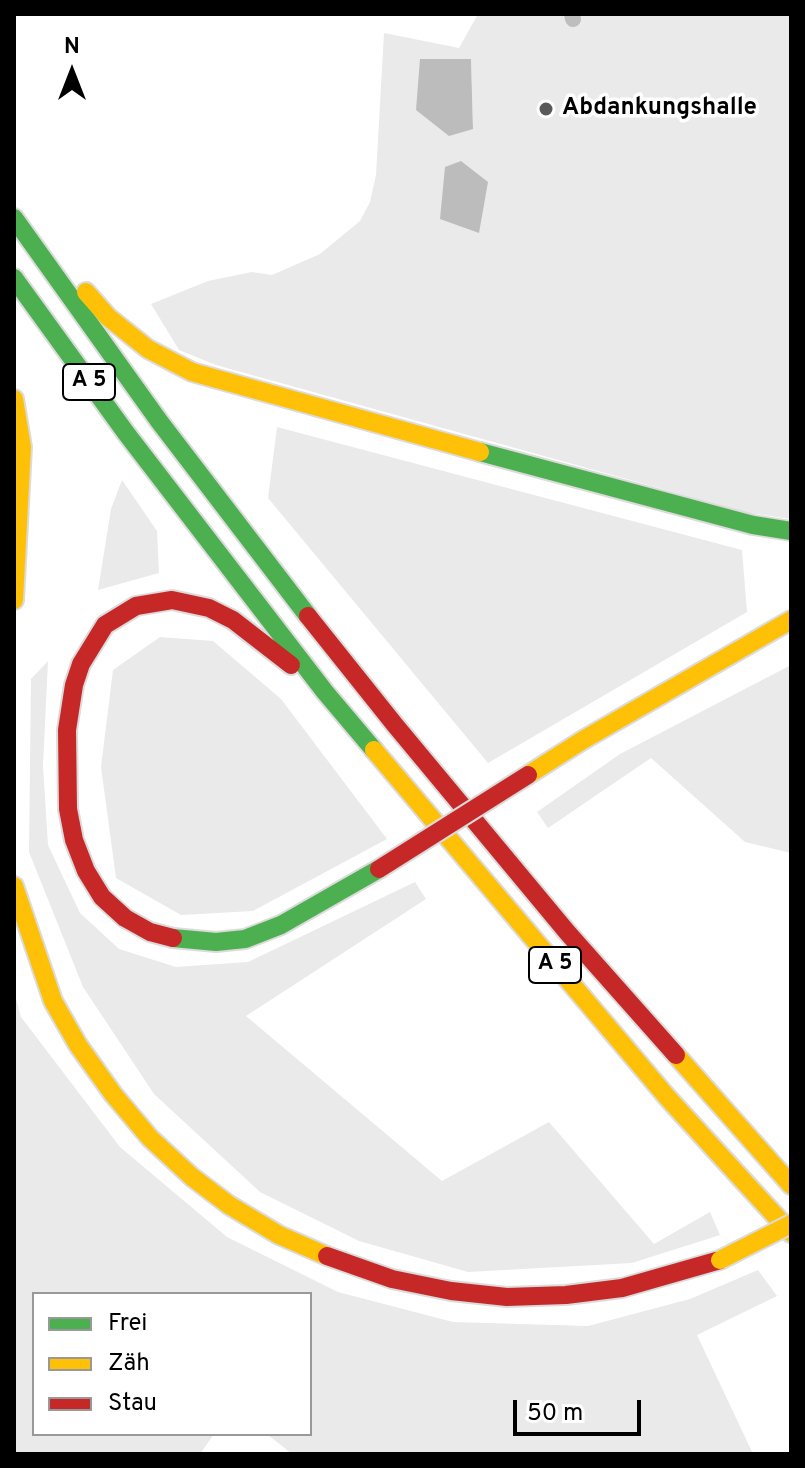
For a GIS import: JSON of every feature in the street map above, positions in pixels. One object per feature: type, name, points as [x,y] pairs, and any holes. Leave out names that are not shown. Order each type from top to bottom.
[{"type":"highway","points":[[16,220],[108,317],[148,349],[192,372],[753,525],[791,531]]},
{"type":"highway","name":"A 5","points":[[16,220],[159,421],[395,725],[577,943],[791,1185]]},
{"type":"highway","name":"A 5","points":[[14,278],[126,433],[325,692],[667,1097],[791,1233]]},
{"type":"highway","points":[[14,399],[22,447],[14,600]]},
{"type":"highway","points":[[325,692],[233,620],[209,608],[172,600],[136,606],[105,625],[86,653],[74,685],[67,730],[66,769],[68,809],[74,840],[86,871],[102,897],[125,918],[150,932],[187,941],[245,939],[281,925],[379,869],[583,740],[791,620]]},
{"type":"highway","points":[[14,886],[53,1001],[78,1045],[150,1138],[192,1177],[229,1205],[279,1235],[338,1261],[392,1279],[451,1291],[507,1297],[566,1295],[622,1288],[720,1260],[791,1224]]},
{"type":"shaded area","points":[[478,14],[791,14],[791,519],[749,513],[216,365],[179,350],[151,304],[208,281],[252,272],[272,275],[320,254],[360,221],[370,202],[376,175],[384,33],[459,48]],"holes":[[[420,59],[471,59],[473,128]]]},
{"type":"shaded area","points":[[420,59],[471,59],[473,129],[449,136],[416,110]]},
{"type":"shaded area","points":[[461,161],[488,182],[479,233],[440,219],[445,167]]},
{"type":"shaded area","points":[[277,427],[742,550],[747,612],[488,763],[268,498]]},
{"type":"shaded area","points":[[122,480],[157,531],[159,573],[98,590],[111,509]]},
{"type":"shaded area","points":[[160,637],[213,641],[281,699],[387,839],[253,911],[181,915],[116,878],[101,767],[113,670]]},
{"type":"shaded area","points":[[48,661],[43,766],[48,845],[80,913],[119,949],[176,967],[248,962],[415,882],[426,899],[246,1016],[442,1181],[549,1122],[654,1244],[710,1212],[720,1235],[632,1263],[468,1272],[359,1241],[260,1192],[154,1094],[83,987],[29,852],[31,679]]},
{"type":"shaded area","points":[[791,665],[791,853],[745,842],[651,758],[548,828],[537,812],[620,754]]},
{"type":"shaded area","points":[[14,991],[21,1017],[120,1147],[227,1237],[338,1292],[453,1322],[588,1326],[690,1299],[758,1270],[777,1296],[697,1335],[753,1454],[292,1454],[270,1436],[312,1436],[312,1292],[32,1292],[32,1436],[213,1436],[200,1454],[14,1454]]},
{"type":"traffic: fast","points":[[14,218],[159,421],[308,616]]},
{"type":"traffic: fast","points":[[14,278],[126,433],[325,692],[374,750]]},
{"type":"traffic: fast","points":[[480,452],[753,525],[791,531]]},
{"type":"traffic: fast","points":[[173,938],[216,942],[245,939],[281,925],[379,869]]},
{"type":"traffic: slow","points":[[86,292],[108,317],[148,349],[192,372],[480,452]]},
{"type":"traffic: slow","points":[[14,399],[22,447],[14,600]]},
{"type":"traffic: slow","points":[[528,775],[791,620]]},
{"type":"traffic: slow","points":[[374,750],[667,1097],[791,1233]]},
{"type":"traffic: slow","points":[[14,886],[53,1001],[78,1045],[150,1138],[192,1177],[229,1205],[279,1235],[327,1256]]},
{"type":"traffic: slow","points":[[676,1055],[791,1185]]},
{"type":"traffic: slow","points":[[720,1260],[791,1224]]},
{"type":"traffic: jam","points":[[173,938],[150,932],[125,918],[102,897],[86,871],[74,840],[68,809],[67,730],[74,685],[81,664],[105,625],[136,606],[172,600],[209,608],[233,620],[291,665]]},
{"type":"traffic: jam","points":[[308,616],[567,932],[676,1055]]},
{"type":"traffic: jam","points":[[379,869],[528,775]]},
{"type":"traffic: jam","points":[[327,1256],[392,1279],[451,1291],[507,1297],[566,1295],[622,1288],[720,1260]]},
{"type":"place","name":"Abdankungshalle","points":[[546,109]]}]
